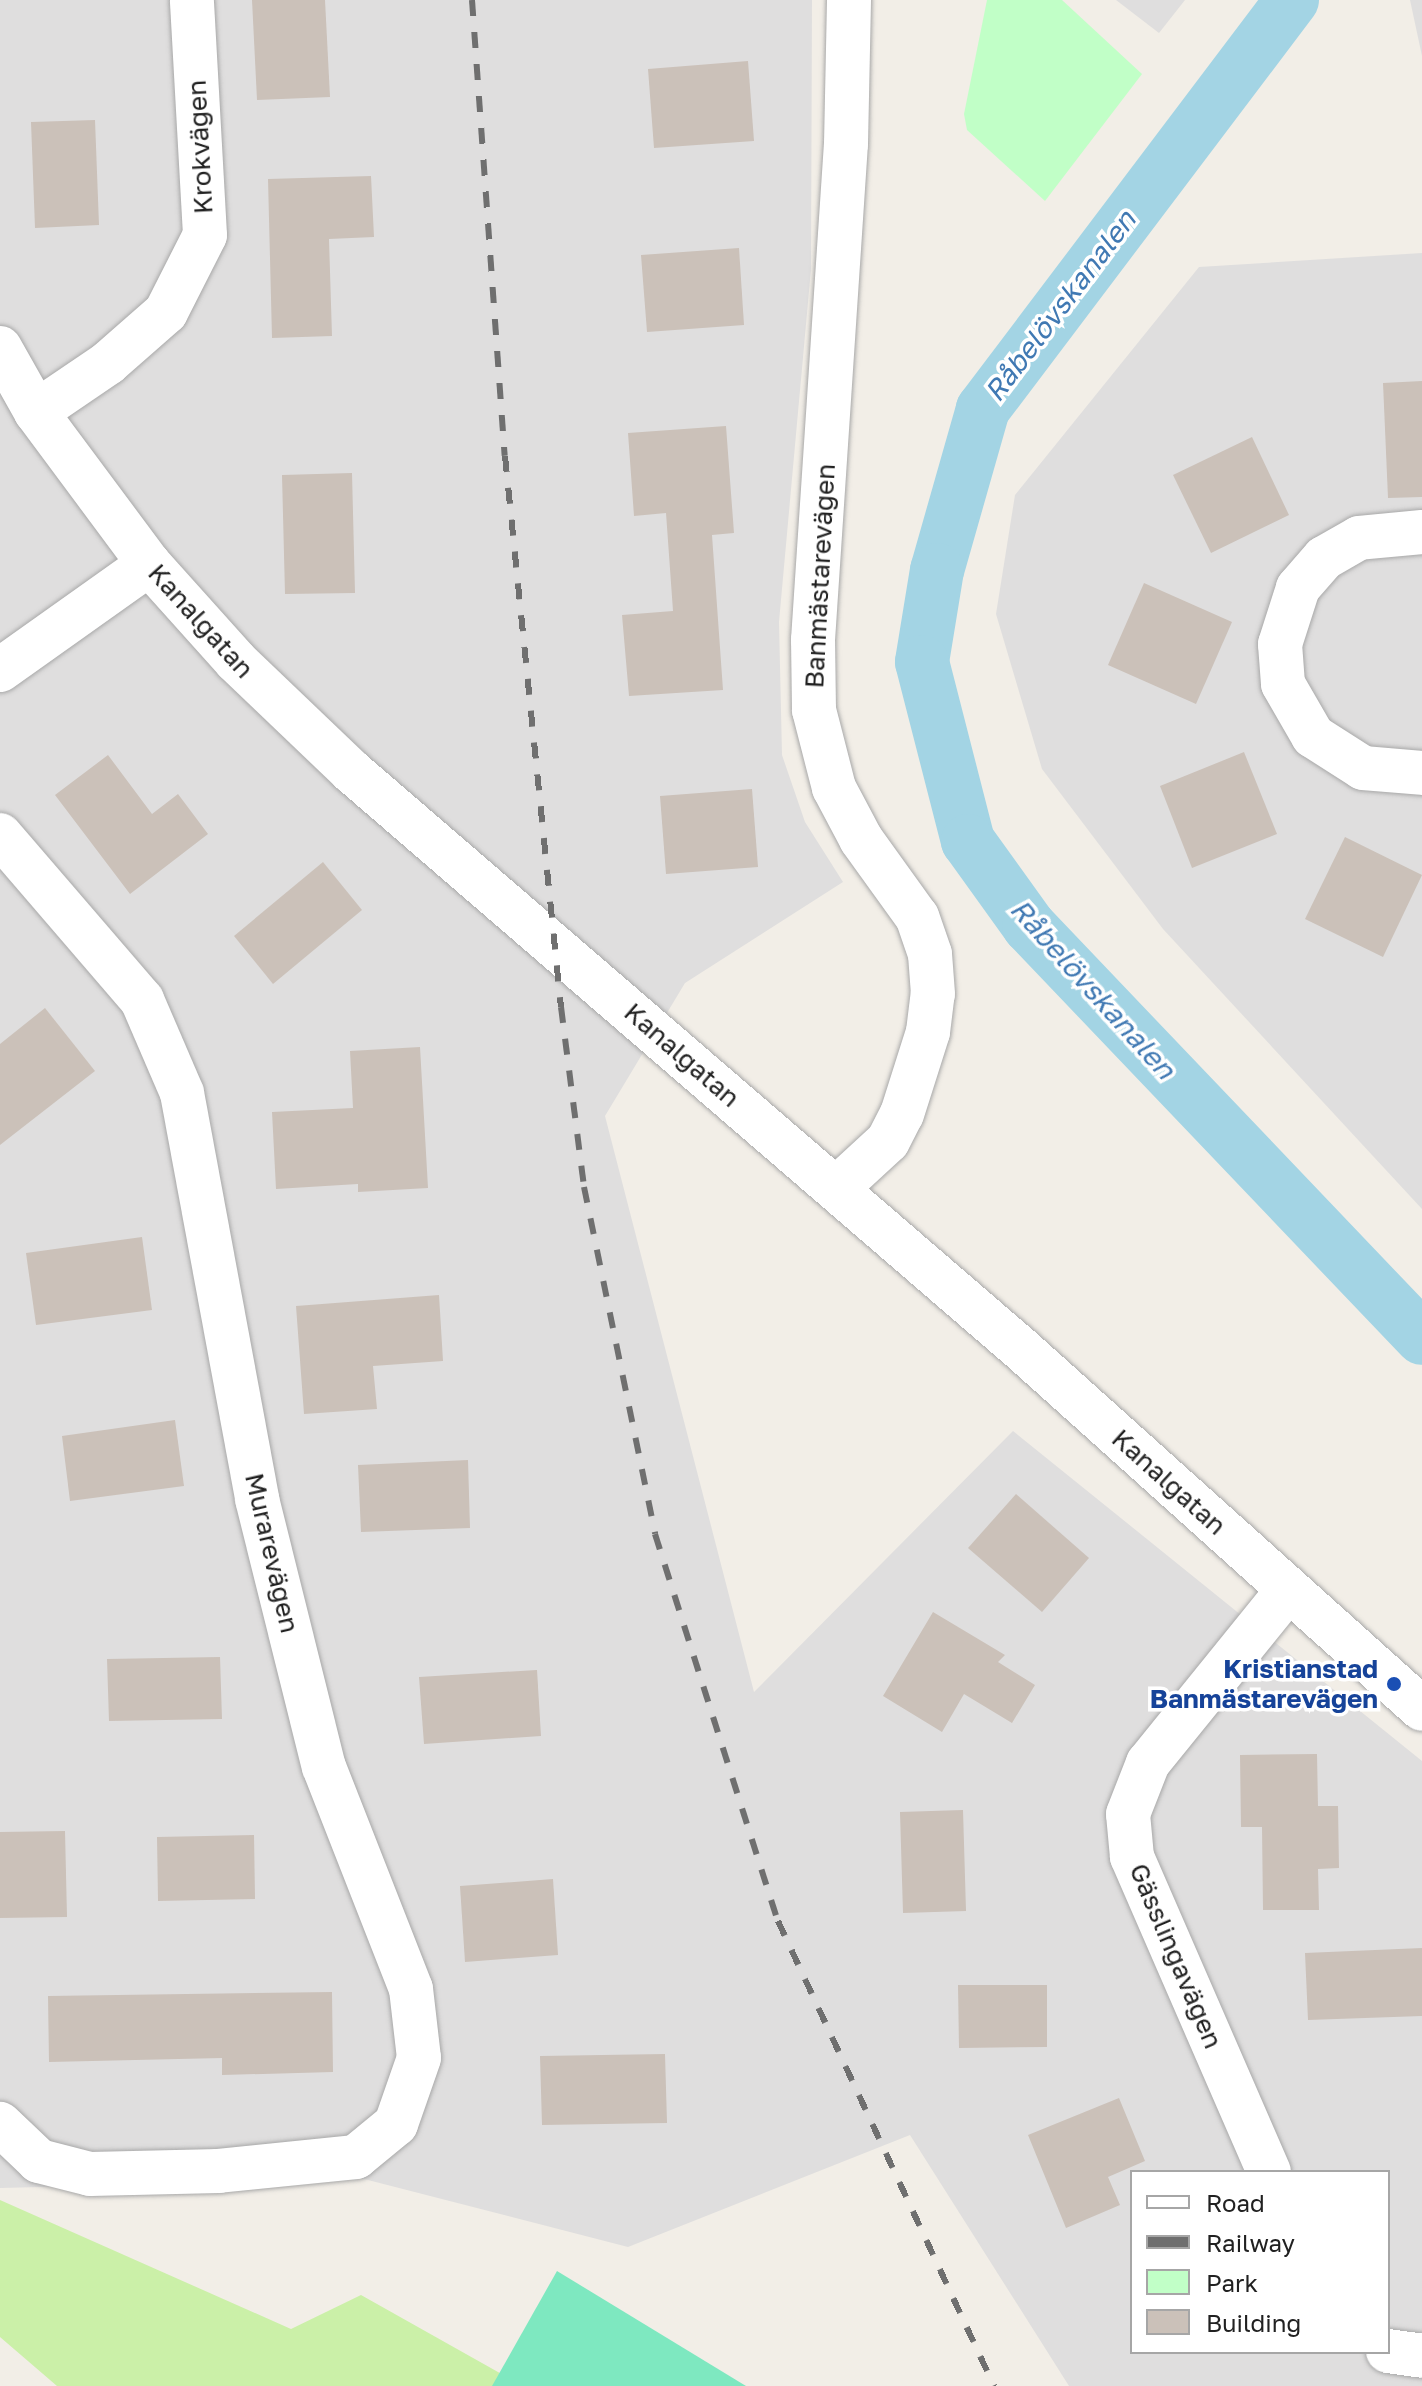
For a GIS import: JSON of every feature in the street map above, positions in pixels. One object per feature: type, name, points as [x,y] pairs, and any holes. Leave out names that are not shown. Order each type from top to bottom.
[{"type":"street","name":"Krokvägen","points":[[36,412],[108,363],[166,312],[205,235],[192,0]]},
{"type":"street","name":"Banmästarevägen","points":[[837,1188],[888,1141],[902,1114],[928,1032],[933,994],[930,954],[917,917],[861,839],[834,788],[814,710],[813,640],[846,144],[849,0]]},
{"type":"street","name":"Kanalgatan","points":[[0,348],[36,412],[149,564],[236,661],[351,771],[837,1188],[1422,1709]]},
{"type":"street","points":[[1422,532],[1359,538],[1324,558],[1289,606],[1280,664],[1300,721],[1328,750],[1382,773],[1422,773]]},
{"type":"street","points":[[0,670],[149,564]]},
{"type":"street","name":"Murarevägen","points":[[0,835],[142,1000],[182,1093],[257,1499],[321,1752],[411,1989],[419,2058],[396,2124],[356,2157],[219,2171],[90,2174],[39,2161],[0,2124]]},
{"type":"street","name":"Gässlingavägen","points":[[1268,2170],[1132,1857],[1128,1814],[1148,1763],[1288,1590]]},
{"type":"street","points":[[1390,2351],[1422,2356]]},
{"type":"shaded area","points":[[0,0],[812,0],[811,269],[779,622],[782,755],[805,822],[843,882],[685,983],[605,1116],[754,1692],[1013,1431],[1422,1761],[1422,2386],[1069,2386],[910,2135],[628,2247],[364,2179],[0,2188]]},
{"type":"shaded area","points":[[1116,0],[1185,0],[1159,33]]},
{"type":"shaded area","points":[[1410,0],[1422,0],[1422,56]]},
{"type":"shaded area","points":[[1422,253],[1422,1209],[1163,929],[1042,769],[996,614],[1015,495],[1199,267]]},
{"type":"green space","points":[[987,0],[1062,0],[1142,74],[1045,201],[967,130],[964,114]]},
{"type":"green space","points":[[0,2200],[291,2329],[361,2295],[523,2386],[57,2386],[0,2337]]},
{"type":"green space","points":[[557,2271],[746,2386],[492,2386]]},
{"type":"building","points":[[252,0],[325,0],[330,97],[257,100]]},
{"type":"building","points":[[748,61],[754,141],[654,148],[648,69]]},
{"type":"building","points":[[95,120],[99,225],[35,228],[31,122]]},
{"type":"building","points":[[371,176],[374,237],[329,239],[332,336],[272,338],[268,179]]},
{"type":"building","points":[[739,248],[744,325],[647,332],[641,255]]},
{"type":"building","points":[[1422,381],[1422,497],[1388,498],[1383,383]]},
{"type":"building","points":[[726,426],[734,533],[712,535],[723,690],[629,696],[622,615],[673,611],[666,513],[634,516],[628,433]]},
{"type":"building","points":[[1252,437],[1289,515],[1211,553],[1173,475]]},
{"type":"building","points":[[352,473],[355,593],[285,594],[282,475]]},
{"type":"building","points":[[1144,583],[1232,622],[1196,704],[1108,665]]},
{"type":"building","points":[[1244,752],[1277,834],[1192,868],[1160,786]]},
{"type":"building","points":[[108,755],[152,814],[178,794],[208,834],[130,894],[55,795]]},
{"type":"building","points":[[752,789],[758,867],[666,874],[660,796]]},
{"type":"building","points":[[1345,837],[1422,875],[1383,957],[1305,919]]},
{"type":"building","points":[[323,862],[362,910],[273,984],[234,936]]},
{"type":"building","points":[[45,1008],[95,1071],[0,1145],[0,1044]]},
{"type":"building","points":[[420,1047],[428,1188],[358,1192],[358,1184],[276,1189],[272,1112],[353,1108],[350,1051]]},
{"type":"building","points":[[142,1237],[152,1310],[36,1325],[26,1253]]},
{"type":"building","points":[[439,1295],[443,1361],[373,1366],[377,1409],[304,1414],[296,1306]]},
{"type":"building","points":[[175,1420],[184,1486],[70,1501],[62,1436]]},
{"type":"building","points":[[468,1460],[470,1528],[361,1532],[358,1465]]},
{"type":"building","points":[[1016,1494],[1089,1558],[1042,1612],[968,1548]]},
{"type":"building","points":[[933,1612],[1005,1655],[998,1662],[1035,1685],[1012,1723],[964,1694],[942,1732],[883,1696]]},
{"type":"building","points":[[220,1657],[222,1719],[109,1721],[107,1659]]},
{"type":"building","points":[[537,1670],[541,1736],[424,1744],[419,1677]]},
{"type":"building","points":[[1317,1754],[1318,1806],[1338,1806],[1339,1868],[1318,1869],[1319,1910],[1263,1910],[1262,1827],[1241,1827],[1240,1755]]},
{"type":"building","points":[[963,1810],[966,1911],[903,1913],[900,1812]]},
{"type":"building","points":[[65,1831],[67,1917],[0,1918],[0,1832]]},
{"type":"building","points":[[254,1835],[255,1899],[158,1901],[157,1837]]},
{"type":"building","points":[[553,1879],[558,1955],[465,1962],[460,1886]]},
{"type":"building","points":[[1422,1948],[1422,2016],[1308,2020],[1305,1953]]},
{"type":"building","points":[[958,1985],[1047,1985],[1047,2047],[959,2048]]},
{"type":"building","points":[[332,1992],[333,2072],[222,2075],[222,2058],[49,2062],[48,1996]]},
{"type":"building","points":[[665,2054],[667,2123],[542,2125],[540,2056]]},
{"type":"building","points":[[1119,2098],[1145,2161],[1108,2177],[1120,2205],[1066,2228],[1028,2135]]},
{"type":"waterway","name":"Råbelövskanalen","points":[[1292,0],[983,409],[937,570],[922,662],[968,841],[1029,926],[1422,1338]]},
{"type":"railway","points":[[472,0],[505,456],[561,1007],[584,1187],[655,1534],[778,1921],[994,2386]]},
{"type":"place","name":"Kristianstad Banmästarevägen","points":[[1394,1684]]}]
